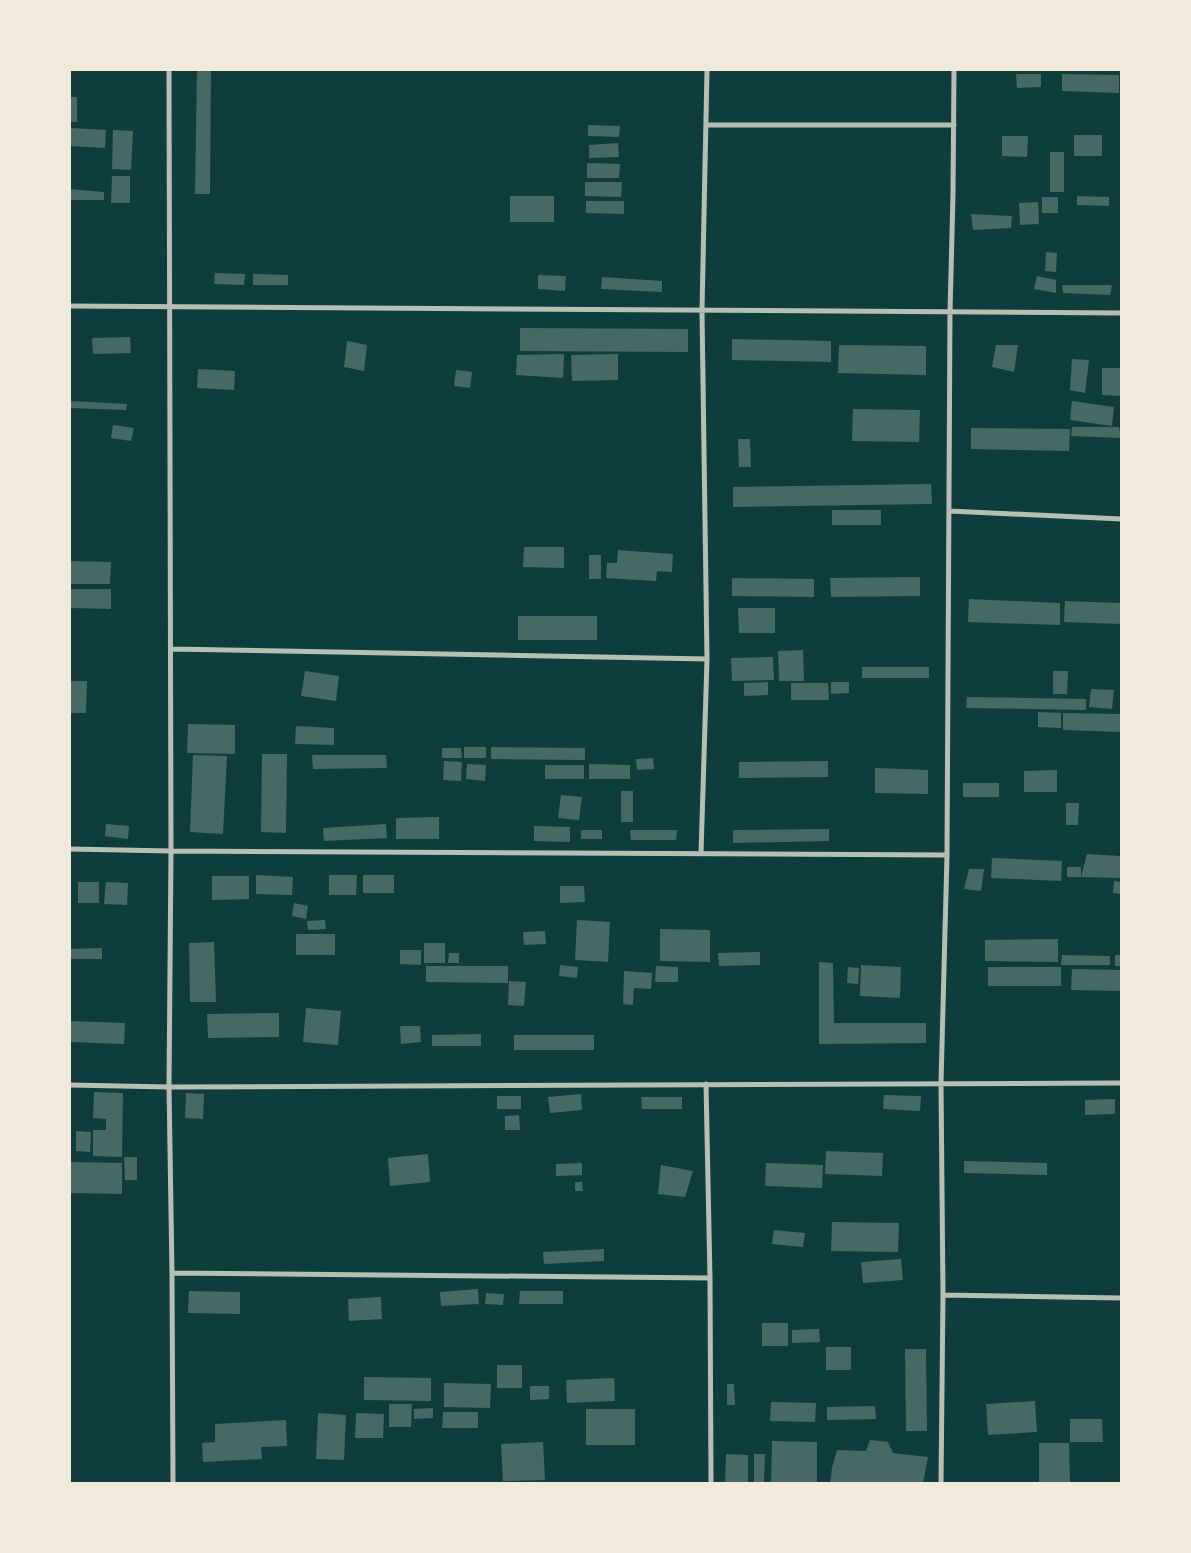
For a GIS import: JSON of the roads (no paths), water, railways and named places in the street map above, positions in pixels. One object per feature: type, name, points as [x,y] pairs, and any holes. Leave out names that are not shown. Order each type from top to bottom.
[{"type":"street","points":[[170,70],[171,851],[169,1087],[172,1273],[172,1483]]},
{"type":"street","points":[[701,854],[707,659],[702,311],[707,70]]},
{"type":"street","points":[[941,1483],[943,1294],[940,1084],[947,855],[950,312],[954,70]]},
{"type":"street","points":[[706,125],[954,125]]},
{"type":"street","points":[[70,306],[1121,314]]},
{"type":"street","points":[[949,511],[1121,519]]},
{"type":"street","points":[[171,649],[707,659]]},
{"type":"street","points":[[70,849],[947,855]]},
{"type":"street","points":[[70,1085],[169,1087],[1121,1083]]},
{"type":"street","points":[[706,1084],[710,1278],[711,1483]]},
{"type":"street","points":[[172,1273],[710,1278]]},
{"type":"street","points":[[943,1294],[1121,1298]]}]
